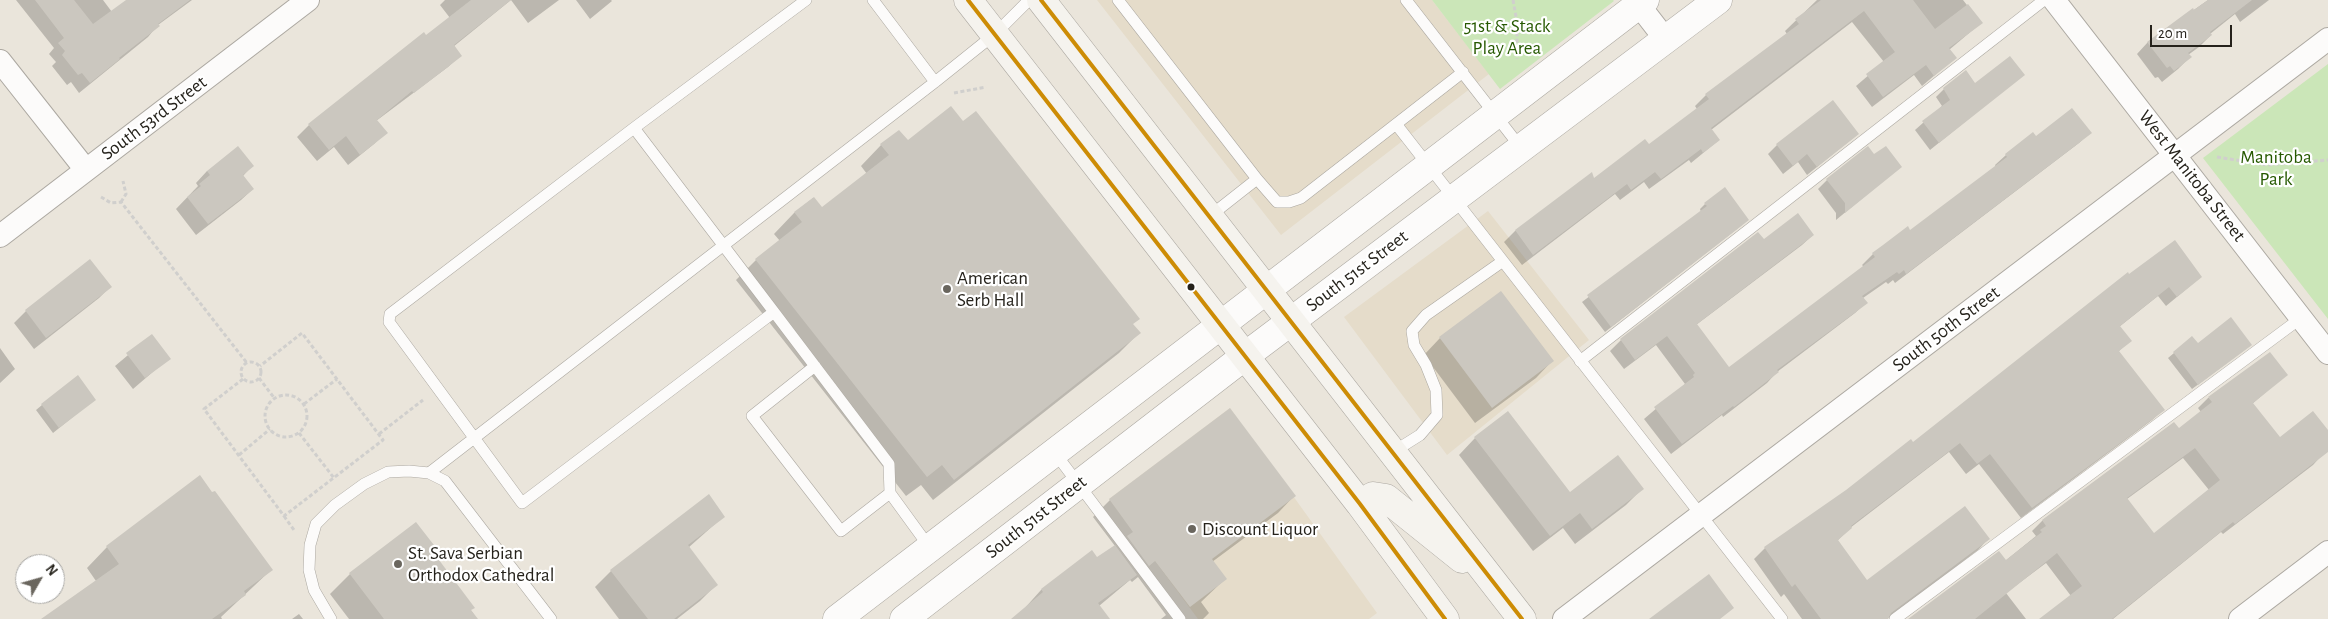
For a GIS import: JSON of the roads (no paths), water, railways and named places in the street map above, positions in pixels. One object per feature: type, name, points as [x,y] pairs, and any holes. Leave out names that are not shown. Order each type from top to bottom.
[{"type":"main road","points":[[968,0],[1360,504],[1445,619]]},
{"type":"main road","points":[[1041,0],[1522,619]]},
{"type":"main road","points":[[1360,504],[1373,496],[1386,498],[1498,588]]},
{"type":"street","name":"South 53rd Street","points":[[0,236],[308,0]]},
{"type":"street","name":"South 51st Street","points":[[904,619],[1244,356],[1718,0]]},
{"type":"street","name":"West Manitoba Street","points":[[2054,0],[2328,353]]},
{"type":"street","points":[[1639,2],[1666,40]]},
{"type":"street","name":"South 51st Street","points":[[837,619],[1496,114],[1639,2]]},
{"type":"street","name":"South 50th Street","points":[[1564,619],[2328,39]]},
{"type":"street","points":[[0,61],[86,170]]},
{"type":"street","points":[[2240,619],[2328,552]]},
{"type":"lane","points":[[774,312],[522,503],[388,322],[390,314],[806,0]]},
{"type":"lane","points":[[873,0],[934,82]]},
{"type":"lane","points":[[429,473],[995,34],[1029,0]]},
{"type":"lane","points":[[1118,0],[1257,179],[1278,202],[1289,202],[1301,198],[1463,72]]},
{"type":"lane","points":[[1406,0],[1521,148]]},
{"type":"lane","points":[[1580,361],[2044,0]]},
{"type":"lane","points":[[1396,124],[1782,619]]},
{"type":"lane","points":[[634,128],[889,464],[890,493],[930,548]]},
{"type":"lane","points":[[1210,216],[1257,179]]},
{"type":"lane","points":[[1393,452],[1420,435],[1437,415],[1436,390],[1414,344],[1412,331],[1426,315],[1503,261]]},
{"type":"lane","points":[[1894,619],[2301,318]]},
{"type":"lane","points":[[815,366],[752,416],[841,531],[890,493]]},
{"type":"lane","points":[[1055,453],[1180,619]]},
{"type":"lane","points":[[331,619],[314,590],[309,570],[310,545],[316,524],[347,496],[364,484],[388,472],[409,471],[429,473],[444,481],[551,619]]},
{"type":"place","name":"American Serb Hall","points":[[947,289]]},
{"type":"place","name":"Discount Liquor","points":[[1192,529]]},
{"type":"place","name":"St. Sava Serbian Orthodox Cathedral","points":[[398,564]]},
{"type":"park label","name":"51st & Stack Play Area","points":[[1507,37]]},
{"type":"park label","name":"Manitoba Park","points":[[2276,168]]}]
